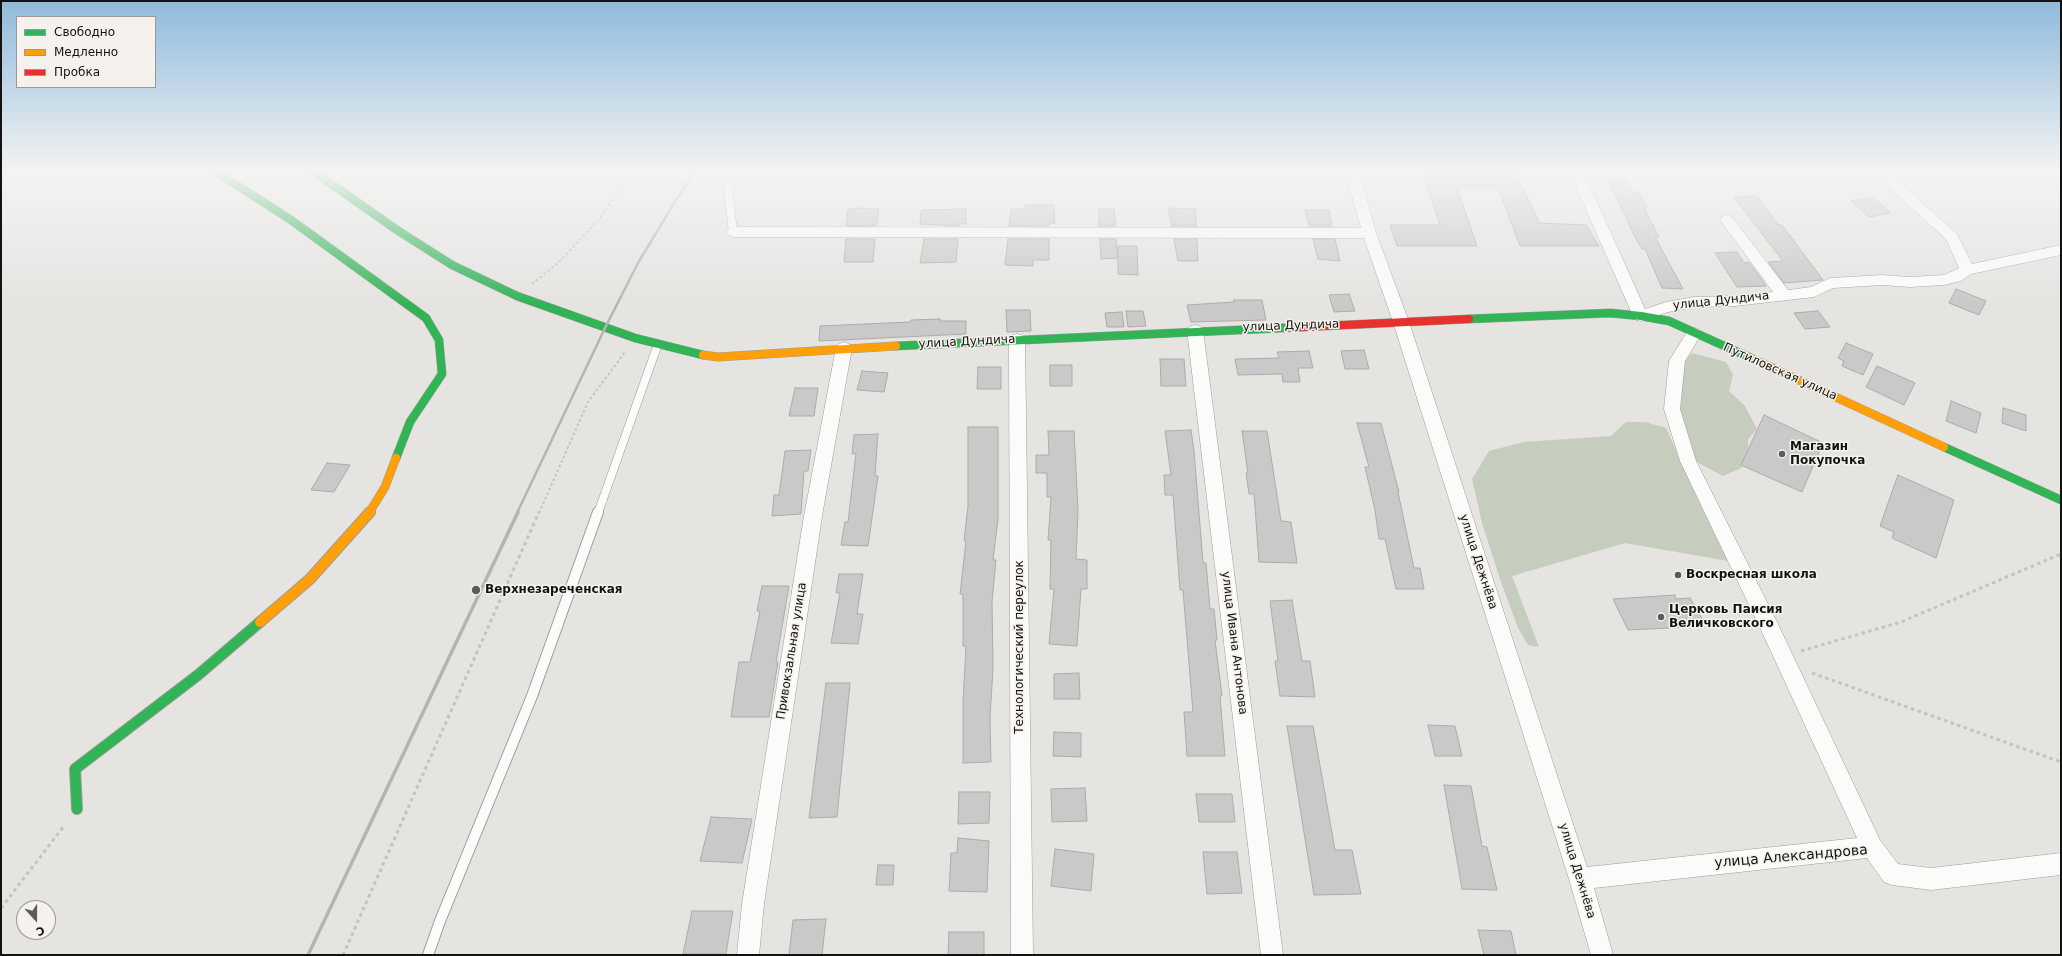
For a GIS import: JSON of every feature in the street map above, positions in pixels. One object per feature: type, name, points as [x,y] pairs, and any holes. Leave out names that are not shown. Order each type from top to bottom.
[{"type":"street","points":[[77,809],[75,769],[198,675],[310,579],[368,515],[385,487],[410,422],[442,374],[439,340],[426,318],[284,216]]},
{"type":"street","name":"улица Дундича","points":[[377,216],[452,265],[517,296],[635,338],[696,354],[718,357],[844,348],[1195,330],[1610,314],[1640,316],[1666,307],[1694,302],[1735,301],[1814,292],[1830,283],[1855,280],[1910,282],[1944,280],[1956,277],[1967,270],[2061,250]]},
{"type":"street","name":"улица Дежнёва","points":[[1364,216],[1401,322],[1580,878],[1602,955]]},
{"type":"street","points":[[1596,216],[1640,316]]},
{"type":"street","points":[[1928,216],[1952,237],[1967,270]]},
{"type":"street","points":[[1727,220],[1784,295]]},
{"type":"street","points":[[733,232],[1369,233]]},
{"type":"street","name":"Путиловская улица","points":[[1640,316],[1669,321],[2061,500]]},
{"type":"street","name":"улица Ивана Антонова","points":[[1195,330],[1272,955]]},
{"type":"street","points":[[1694,333],[1677,361],[1672,409],[1688,461],[1785,660],[1872,847]]},
{"type":"street","name":"Технологический переулок","points":[[1017,339],[1022,955]]},
{"type":"street","name":"Привокзальная улица","points":[[748,955],[753,904],[813,516],[844,348]]},
{"type":"street","name":"улица Александрова","points":[[1580,878],[1872,847],[1892,874],[1930,879],[2061,864]]},
{"type":"lane","points":[[731,216],[733,232]]},
{"type":"lane","points":[[428,955],[440,921],[532,696],[658,344]]},
{"type":"path","points":[[517,296],[558,263],[602,216]]},
{"type":"path","points":[[343,955],[588,402],[635,338]]},
{"type":"path","points":[[1785,660],[1901,622],[2061,554]]},
{"type":"path","points":[[1785,660],[2061,762]]},
{"type":"path","points":[[1,908],[77,809]]},
{"type":"shaded area","points":[[1692,353],[1726,362],[1733,375],[1729,391],[1745,406],[1757,429],[1748,439],[1748,459],[1741,468],[1723,476],[1695,461],[1680,411],[1684,362]]},
{"type":"shaded area","points":[[1626,422],[1645,422],[1666,428],[1704,512],[1724,548],[1728,561],[1625,543],[1512,576],[1539,647],[1528,645],[1518,628],[1500,579],[1482,523],[1472,479],[1489,451],[1524,442],[1611,436]]},
{"type":"building","points":[[847,216],[878,216],[877,224],[875,226],[846,226]]},
{"type":"building","points":[[921,216],[966,216],[966,224],[959,224],[959,226],[920,224]]},
{"type":"building","points":[[1010,216],[1055,216],[1055,223],[1049,223],[1049,226],[1009,226]]},
{"type":"building","points":[[1099,216],[1115,216],[1116,226],[1099,226]]},
{"type":"building","points":[[1170,216],[1196,216],[1196,226],[1172,226]]},
{"type":"building","points":[[1306,216],[1330,216],[1332,226],[1309,226]]},
{"type":"building","points":[[1437,216],[1467,216],[1477,246],[1397,246],[1390,225],[1440,225]]},
{"type":"building","points":[[1508,216],[1536,216],[1540,223],[1586,225],[1599,246],[1520,246]]},
{"type":"building","points":[[1625,216],[1648,216],[1659,237],[1655,237],[1683,289],[1662,288],[1645,249],[1642,249]]},
{"type":"building","points":[[1748,216],[1771,216],[1778,225],[1782,225],[1823,280],[1784,283],[1768,262],[1783,261]]},
{"type":"building","points":[[846,239],[875,239],[873,262],[844,262]]},
{"type":"building","points":[[924,239],[958,239],[956,262],[920,263]]},
{"type":"building","points":[[1008,239],[1049,239],[1049,260],[1033,260],[1033,266],[1005,265]]},
{"type":"building","points":[[1100,239],[1116,239],[1118,258],[1101,259]]},
{"type":"building","points":[[1174,239],[1197,239],[1198,261],[1178,261]]},
{"type":"building","points":[[1313,239],[1335,239],[1340,261],[1318,259]]},
{"type":"building","points":[[1118,246],[1137,246],[1138,275],[1118,274]]},
{"type":"building","points":[[1737,252],[1744,263],[1749,262],[1766,286],[1737,287],[1715,253]]},
{"type":"building","points":[[1956,289],[1986,301],[1979,315],[1949,303]]},
{"type":"building","points":[[1349,294],[1355,311],[1334,312],[1329,295]]},
{"type":"building","points":[[1234,300],[1262,300],[1266,320],[1191,322],[1187,305],[1234,302]]},
{"type":"building","points":[[1006,310],[1030,310],[1031,331],[1007,332]]},
{"type":"building","points":[[1126,311],[1143,311],[1146,326],[1128,327]]},
{"type":"building","points":[[1818,311],[1830,327],[1805,329],[1794,313]]},
{"type":"building","points":[[1122,312],[1124,327],[1107,327],[1105,313]]},
{"type":"building","points":[[940,319],[940,321],[966,321],[966,334],[819,341],[820,326],[910,322],[911,320]]},
{"type":"building","points":[[1846,343],[1873,354],[1863,375],[1842,366],[1844,361],[1838,358]]},
{"type":"building","points":[[1364,350],[1369,369],[1345,369],[1341,351]]},
{"type":"building","points":[[1309,351],[1313,368],[1298,368],[1300,382],[1283,382],[1282,374],[1238,375],[1235,359],[1279,358],[1277,352]]},
{"type":"building","points":[[1160,359],[1184,359],[1186,386],[1161,386]]},
{"type":"building","points":[[1050,365],[1072,365],[1072,386],[1050,386]]},
{"type":"building","points":[[1877,366],[1915,383],[1904,405],[1866,387]]},
{"type":"building","points":[[978,367],[1001,367],[1001,389],[977,389]]},
{"type":"building","points":[[862,371],[888,373],[884,392],[857,390]]},
{"type":"building","points":[[795,388],[818,388],[814,416],[789,416]]},
{"type":"building","points":[[1951,401],[1981,413],[1976,433],[1946,421]]},
{"type":"building","points":[[2003,408],[2026,415],[2026,431],[2002,423]]},
{"type":"building","name":"Магазин Покупочка","points":[[1764,415],[1823,443],[1802,492],[1741,465]]},
{"type":"building","points":[[1357,423],[1381,423],[1399,492],[1414,568],[1420,568],[1424,589],[1396,589],[1385,539],[1379,539],[1375,510],[1365,467],[1369,467]]},
{"type":"building","points":[[968,427],[998,427],[998,519],[993,560],[996,560],[992,602],[993,669],[990,717],[991,762],[963,763],[963,702],[966,646],[963,646],[963,594],[960,594],[968,506]]},
{"type":"building","points":[[1191,430],[1203,563],[1206,563],[1210,609],[1214,609],[1217,640],[1215,640],[1222,696],[1220,696],[1225,756],[1187,756],[1184,712],[1193,712],[1183,590],[1180,590],[1173,495],[1165,495],[1164,475],[1171,475],[1165,431]]},
{"type":"building","points":[[1048,431],[1074,431],[1078,510],[1076,559],[1087,560],[1087,589],[1081,589],[1077,646],[1049,644],[1054,589],[1050,589],[1051,540],[1048,540],[1051,497],[1047,497],[1047,473],[1036,473],[1036,455],[1049,455]]},
{"type":"building","points":[[1242,431],[1267,431],[1281,521],[1291,522],[1297,563],[1259,562],[1254,494],[1249,494],[1246,473],[1248,473]]},
{"type":"building","points":[[878,434],[875,476],[878,476],[868,546],[841,545],[845,522],[848,522],[856,453],[852,454],[854,435]]},
{"type":"building","points":[[811,450],[808,471],[804,471],[801,514],[772,516],[774,495],[779,495],[785,451]]},
{"type":"building","points":[[327,463],[350,465],[334,492],[311,490]]},
{"type":"building","points":[[1898,475],[1954,500],[1936,558],[1892,538],[1894,532],[1880,526]]},
{"type":"building","points":[[839,574],[863,574],[857,614],[863,614],[858,644],[831,643],[840,593],[836,593]]},
{"type":"building","points":[[762,586],[789,586],[776,662],[778,662],[769,717],[731,717],[739,662],[750,662],[760,611],[757,611]]},
{"type":"building","name":"Церковь Паисия Величковского","points":[[1675,595],[1676,599],[1690,598],[1704,622],[1689,623],[1690,627],[1628,630],[1613,599]]},
{"type":"building","points":[[1292,600],[1302,661],[1310,661],[1315,697],[1280,696],[1275,661],[1278,661],[1270,601]]},
{"type":"building","points":[[1079,673],[1080,699],[1054,699],[1054,674]]},
{"type":"building","points":[[826,683],[850,683],[837,817],[809,818]]},
{"type":"building","points":[[1428,725],[1455,726],[1462,756],[1435,756]]},
{"type":"building","points":[[1287,726],[1313,726],[1335,850],[1352,850],[1361,894],[1314,895]]},
{"type":"building","points":[[1054,732],[1081,733],[1081,757],[1053,756]]},
{"type":"building","points":[[1444,785],[1471,786],[1482,846],[1487,847],[1497,890],[1462,889]]},
{"type":"building","points":[[1085,788],[1087,821],[1052,822],[1051,789]]},
{"type":"building","points":[[959,792],[990,792],[989,823],[958,824]]},
{"type":"building","points":[[1196,794],[1232,794],[1235,822],[1199,822]]},
{"type":"building","points":[[711,817],[752,819],[742,863],[700,861]]},
{"type":"building","points":[[958,838],[989,841],[987,892],[949,891],[951,853],[957,853]]},
{"type":"building","points":[[1055,849],[1094,854],[1091,891],[1051,886]]},
{"type":"building","points":[[1203,852],[1237,852],[1242,893],[1207,894]]},
{"type":"building","points":[[878,865],[894,865],[893,885],[876,885]]},
{"type":"building","points":[[692,911],[733,911],[726,954],[683,954]]},
{"type":"building","points":[[826,919],[822,955],[789,955],[793,920]]},
{"type":"building","points":[[1478,930],[1511,931],[1516,955],[1484,955]]},
{"type":"building","points":[[949,932],[984,932],[984,955],[948,955]]},
{"type":"railway","points":[[517,513],[605,328],[638,263],[667,216]]},
{"type":"railway","points":[[308,955],[518,512]]},
{"type":"traffic: fast","points":[[284,216],[426,318],[439,340],[442,374],[410,422],[396,458]]},
{"type":"traffic: fast","points":[[377,216],[452,265],[517,296],[635,338],[703,355]]},
{"type":"traffic: fast","points":[[1469,319],[1610,313],[1641,316],[1669,321],[1753,359]]},
{"type":"traffic: fast","points":[[896,346],[1303,327]]},
{"type":"traffic: fast","points":[[1944,447],[2061,500]]},
{"type":"traffic: fast","points":[[77,809],[75,769],[198,675],[260,622]]},
{"type":"traffic: slow","points":[[703,355],[718,357],[896,346]]},
{"type":"traffic: slow","points":[[1753,359],[1944,447]]},
{"type":"traffic: slow","points":[[260,622],[310,579],[368,515],[385,487],[396,458]]},
{"type":"traffic: jam","points":[[1303,327],[1469,319]]},
{"type":"place","name":"Магазин Покупочка","points":[[1782,454]]},
{"type":"place","name":"Воскресная школа","points":[[1678,575]]},
{"type":"place","name":"Верхнезареченская","points":[[476,590]]},
{"type":"place","name":"Церковь Паисия Величковского","points":[[1661,617]]}]
